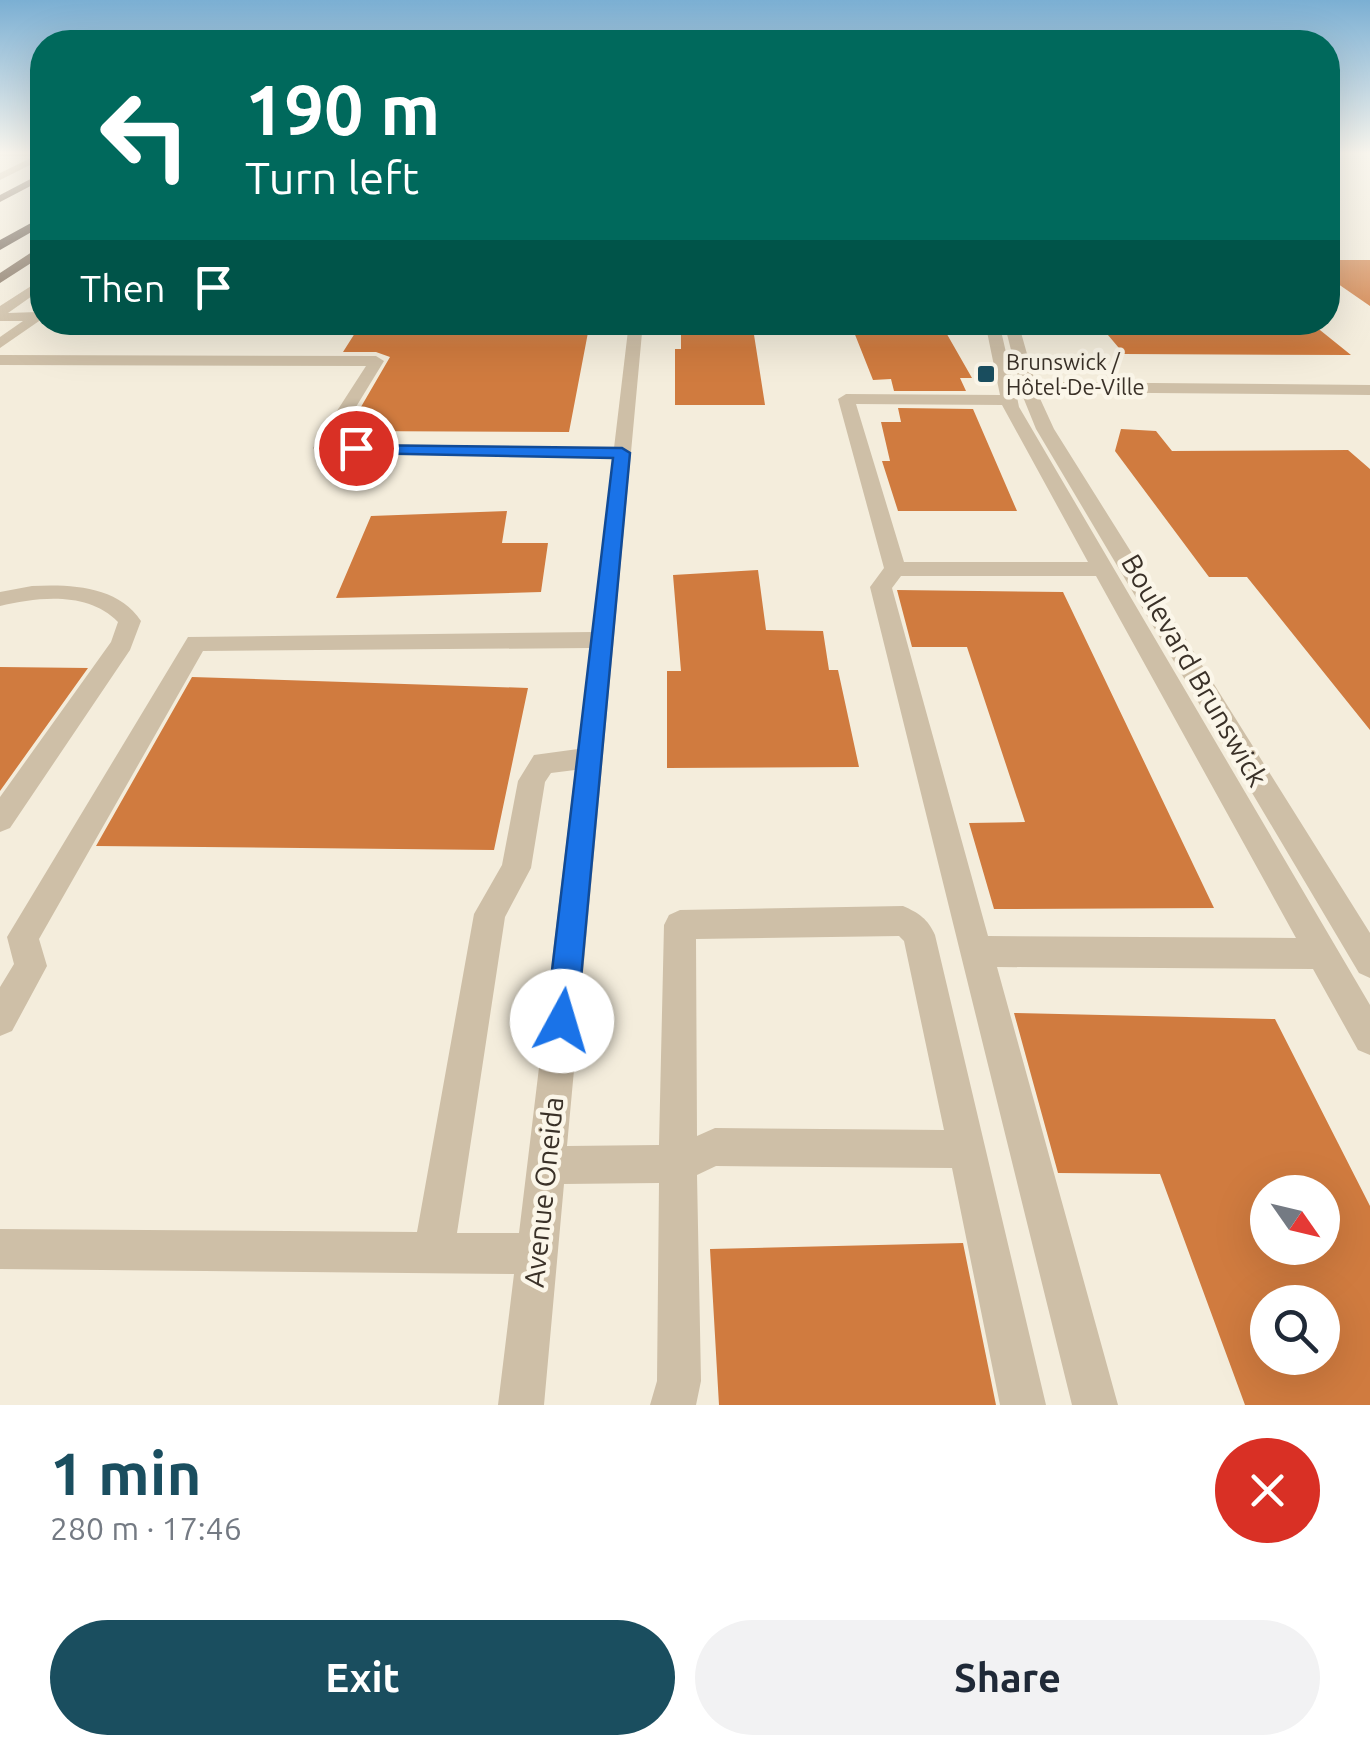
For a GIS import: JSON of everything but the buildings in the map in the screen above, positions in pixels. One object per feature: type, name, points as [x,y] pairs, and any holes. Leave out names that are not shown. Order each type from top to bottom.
[{"type":"highway","points":[[0,246],[30,228]]},
{"type":"main road","points":[[0,279],[30,260]]},
{"type":"street","points":[[15,269],[30,269]]},
{"type":"street","points":[[0,314],[30,292]]},
{"type":"street","points":[[0,314],[30,316]]},
{"type":"street","points":[[0,344],[30,322]]},
{"type":"street","name":"Avenue Oneida","points":[[521,1405],[635,335]]},
{"type":"street","name":"Boulevard Brunswick","points":[[996,335],[1014,391],[1102,570],[1370,1038]]},
{"type":"street","name":"Boulevard Brunswick","points":[[1012,335],[1014,391],[1045,429],[1370,962]]},
{"type":"street","points":[[0,360],[376,361],[322,448],[622,453]]},
{"type":"street","points":[[1095,1405],[882,587],[894,569],[846,399],[1014,391],[1370,390]]},
{"type":"street","points":[[894,569],[1102,570]]},
{"type":"street","points":[[0,599],[33,591],[70,595],[113,606],[130,621],[122,644],[0,820]]},
{"type":"street","points":[[0,1019],[30,966],[22,937],[196,643],[602,640]]},
{"type":"street","points":[[434,1253],[490,914],[516,868],[532,781],[544,763],[590,758]]},
{"type":"street","points":[[673,1405],[679,1380],[680,925],[903,922],[914,926],[919,935],[1023,1405]]},
{"type":"street","points":[[976,951],[1322,954]]},
{"type":"street","points":[[546,1164],[678,1164],[715,1148],[968,1149]]},
{"type":"street","points":[[0,1249],[537,1254]]},
{"type":"place","name":"Brunswick / Hôtel-De-Ville","points":[[986,374]]},
{"type":"route","points":[[356,448],[622,453],[562,1021]]}]
